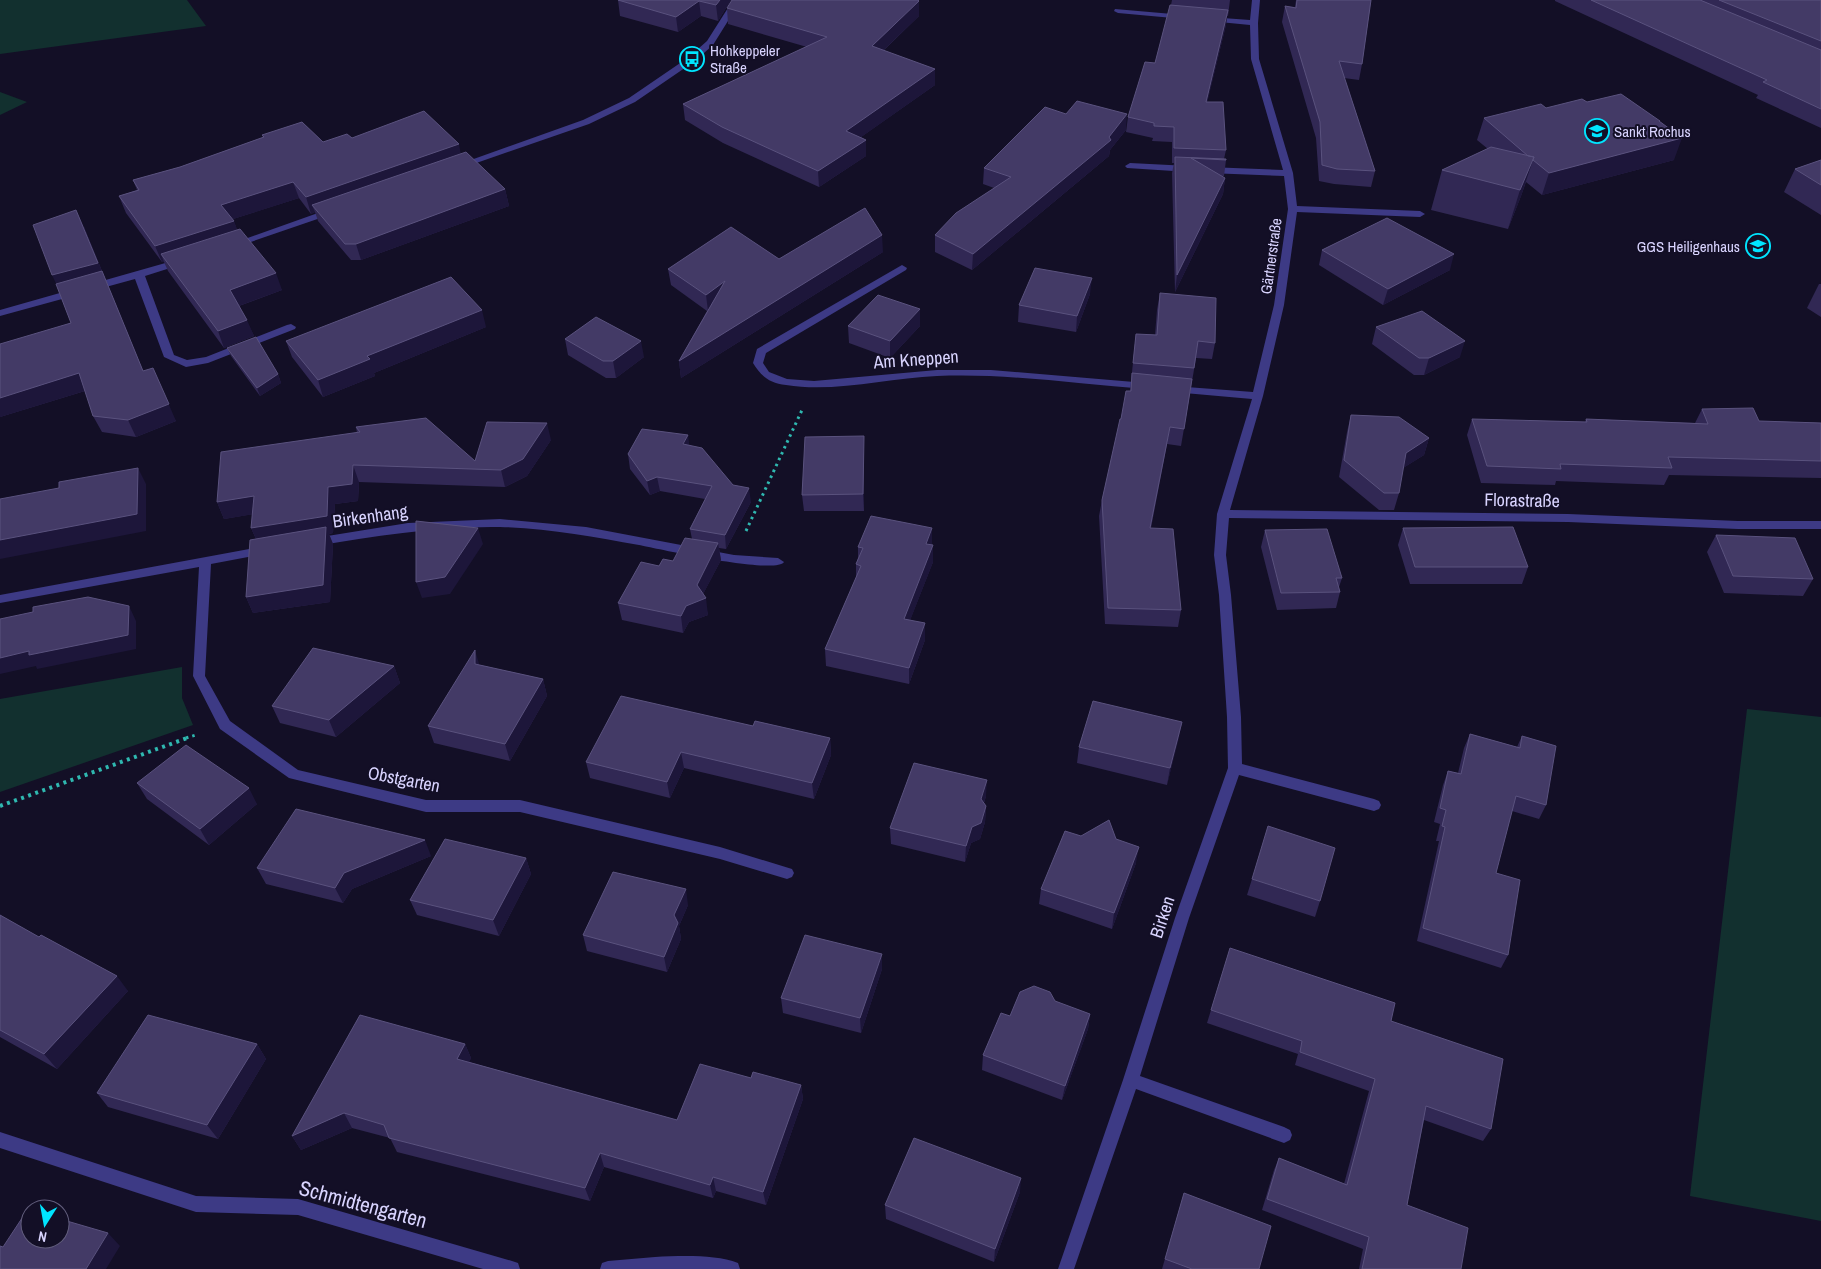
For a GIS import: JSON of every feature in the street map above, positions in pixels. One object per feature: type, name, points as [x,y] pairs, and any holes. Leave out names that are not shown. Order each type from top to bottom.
[{"type":"street","points":[[446,170],[586,122],[632,100],[692,59],[710,43],[736,0]]},
{"type":"street","name":"Gärtnerstraße","points":[[1223,514],[1258,396],[1279,305],[1293,209],[1288,173],[1255,59],[1254,24],[1256,0]]},
{"type":"street","points":[[1118,11],[1254,24]]},
{"type":"street","points":[[1130,166],[1288,173]]},
{"type":"street","points":[[222,248],[343,207]]},
{"type":"street","points":[[1293,209],[1420,214]]},
{"type":"street","points":[[0,313],[138,276],[194,257]]},
{"type":"street","name":"Am Kneppen","points":[[902,268],[761,351],[758,363],[765,374],[785,382],[814,384],[937,373],[991,374],[1258,396]]},
{"type":"street","points":[[138,276],[169,357],[186,364],[208,360],[291,327]]},
{"type":"street","name":"Florastraße","points":[[1223,514],[1568,518],[1738,525],[1821,525]]},
{"type":"street","name":"Birken","points":[[1066,1269],[1131,1080],[1182,918],[1235,768],[1234,717],[1227,614],[1220,555],[1223,514]]},
{"type":"street","name":"Birkenhang","points":[[302,544],[408,527],[500,523],[586,531],[734,559],[778,562]]},
{"type":"street","points":[[0,599],[282,547]]},
{"type":"street","name":"Obstgarten","points":[[206,560],[199,676],[225,725],[294,774],[426,806],[520,806],[720,853],[787,873]]},
{"type":"street","points":[[1235,768],[1374,805]]},
{"type":"street","points":[[1131,1080],[1284,1135]]},
{"type":"street","name":"Schmidtengarten","points":[[0,1140],[196,1204],[298,1207],[512,1269]]},
{"type":"street","points":[[608,1269],[652,1264],[704,1265],[732,1269]]},
{"type":"path","points":[[734,559],[814,384]]},
{"type":"path","points":[[0,806],[225,725]]},
{"type":"green space","points":[[0,0],[187,0],[206,26],[0,54]]},
{"type":"green space","points":[[0,92],[27,102],[0,115]]},
{"type":"green space","points":[[182,667],[182,698],[193,725],[0,792],[0,699]]},
{"type":"green space","points":[[1747,709],[1821,717],[1821,1221],[1690,1196]]},
{"type":"building","points":[[618,0],[720,0],[716,5],[699,1],[676,17]]},
{"type":"building","points":[[732,0],[918,0],[872,46],[935,69],[846,131],[866,140],[818,171],[722,127],[683,104],[827,37],[727,8]]},
{"type":"building","points":[[1297,0],[1371,0],[1362,64],[1339,61],[1375,171],[1337,169],[1322,165],[1320,122],[1285,6],[1296,8]]},
{"type":"building","points":[[1591,0],[1700,0],[1821,50],[1821,109],[1763,82],[1767,80]]},
{"type":"building","points":[[1719,0],[1821,0],[1821,41]]},
{"type":"building","points":[[1170,5],[1228,10],[1206,102],[1223,102],[1226,150],[1174,148],[1174,127],[1154,126],[1154,123],[1128,117],[1145,62],[1155,63]]},
{"type":"building","points":[[1621,94],[1682,138],[1549,173],[1533,160],[1534,157],[1528,156],[1484,118],[1541,104],[1546,108],[1582,99],[1587,102]]},
{"type":"building","points":[[1077,101],[1127,114],[1109,137],[1111,140],[973,254],[935,235],[956,213],[1011,177],[984,168],[1045,107],[1066,114]]},
{"type":"building","points":[[424,111],[459,144],[306,197],[293,182],[221,205],[234,221],[155,246],[119,196],[139,190],[133,180],[180,167],[264,137],[262,135],[302,122],[323,142],[347,134],[352,138]]},
{"type":"building","points":[[1491,147],[1534,157],[1520,190],[1442,170]]},
{"type":"building","points":[[466,152],[505,189],[356,244],[345,244],[312,205]]},
{"type":"building","points":[[1175,157],[1226,159],[1191,158],[1225,178],[1177,275]]},
{"type":"building","points":[[1821,160],[1821,185],[1795,169]]},
{"type":"building","points":[[865,208],[882,235],[679,361],[725,281],[706,295],[668,269],[731,227],[779,259]]},
{"type":"building","points":[[76,210],[98,263],[52,275],[33,225]]},
{"type":"building","points":[[1387,218],[1454,254],[1388,289],[1322,250]]},
{"type":"building","points":[[240,229],[276,273],[230,290],[247,320],[218,331],[161,254]]},
{"type":"building","points":[[1035,268],[1092,278],[1077,316],[1019,305]]},
{"type":"building","points":[[102,271],[143,371],[153,368],[169,404],[128,420],[93,416],[79,373],[0,398],[0,344],[71,323],[56,284]]},
{"type":"building","points":[[451,277],[482,310],[367,356],[370,359],[318,380],[286,341]]},
{"type":"building","points":[[1160,293],[1216,298],[1215,343],[1198,341],[1194,368],[1133,363],[1136,334],[1157,335]]},
{"type":"building","points":[[878,295],[920,309],[890,341],[848,326]]},
{"type":"building","points":[[1422,311],[1465,341],[1429,358],[1419,358],[1376,327]]},
{"type":"building","points":[[596,317],[641,341],[613,361],[603,361],[565,339]]},
{"type":"building","points":[[256,337],[278,374],[257,388],[227,348]]},
{"type":"building","points":[[1132,373],[1192,379],[1184,429],[1170,427],[1150,528],[1173,529],[1181,610],[1108,608],[1102,500],[1126,391],[1131,391]]},
{"type":"building","points":[[1753,408],[1759,421],[1821,423],[1821,461],[1668,457],[1672,468],[1560,464],[1561,469],[1487,466],[1472,419],[1587,422],[1586,419],[1708,424],[1702,409]]},
{"type":"building","points":[[1351,415],[1399,417],[1429,438],[1406,453],[1399,493],[1384,493],[1344,460]]},
{"type":"building","points":[[426,418],[475,461],[487,422],[547,423],[523,459],[501,470],[353,465],[352,484],[328,487],[327,516],[251,528],[254,496],[217,502],[221,452],[360,432],[356,427]]},
{"type":"building","points":[[642,429],[688,435],[683,444],[702,448],[733,485],[749,488],[725,535],[690,529],[712,486],[657,477],[647,481],[628,454]]},
{"type":"building","points":[[864,436],[863,494],[802,495],[805,437]]},
{"type":"building","points":[[138,468],[137,514],[0,540],[0,499],[59,488],[59,482]]},
{"type":"building","points":[[871,516],[932,528],[926,544],[933,545],[904,619],[925,623],[909,668],[825,649],[861,566],[856,564],[863,548],[858,547]]},
{"type":"building","points":[[416,521],[478,528],[445,577],[416,582]]},
{"type":"building","points":[[326,527],[323,585],[246,597],[250,540]]},
{"type":"building","points":[[1513,527],[1528,567],[1415,567],[1403,528]]},
{"type":"building","points":[[1327,529],[1342,578],[1336,578],[1340,592],[1281,593],[1265,530]]},
{"type":"building","points":[[1716,535],[1795,538],[1813,579],[1733,576]]},
{"type":"building","points":[[685,538],[718,543],[697,585],[706,598],[686,606],[681,616],[618,603],[641,562],[659,566],[663,559],[673,561]]},
{"type":"building","points":[[88,597],[129,606],[128,635],[29,655],[29,651],[0,658],[0,619],[33,612],[33,607]]},
{"type":"building","points":[[313,648],[394,666],[329,720],[272,706]]},
{"type":"building","points":[[475,650],[475,664],[543,679],[505,744],[428,726]]},
{"type":"building","points":[[621,696],[753,726],[755,721],[830,738],[812,783],[681,752],[667,782],[586,762]]},
{"type":"building","points":[[1093,701],[1182,722],[1170,768],[1079,747]]},
{"type":"building","points":[[1470,734],[1520,748],[1522,736],[1556,746],[1546,805],[1516,796],[1496,873],[1520,880],[1508,955],[1423,928],[1445,827],[1442,826],[1446,810],[1440,808],[1448,771],[1461,774]]},
{"type":"building","points":[[186,745],[249,788],[200,829],[137,783]]},
{"type":"building","points":[[914,763],[987,780],[981,799],[986,806],[981,823],[972,827],[966,846],[890,828]]},
{"type":"building","points":[[296,809],[425,840],[344,873],[335,888],[257,868]]},
{"type":"building","points":[[1109,820],[1116,839],[1139,847],[1114,913],[1041,889],[1065,831],[1081,836]]},
{"type":"building","points":[[1268,826],[1335,848],[1320,901],[1252,879]]},
{"type":"building","points":[[445,839],[526,858],[493,920],[410,900]]},
{"type":"building","points":[[613,872],[686,889],[674,915],[678,923],[664,957],[583,935]]},
{"type":"building","points":[[0,915],[117,976],[44,1054],[0,1030]]},
{"type":"building","points":[[805,935],[882,954],[860,1018],[781,998]]},
{"type":"building","points":[[1230,948],[1395,1003],[1391,1021],[1503,1059],[1491,1129],[1426,1106],[1407,1205],[1468,1228],[1461,1269],[1362,1269],[1369,1237],[1267,1199],[1279,1158],[1347,1185],[1375,1079],[1300,1052],[1302,1041],[1211,1010]]},
{"type":"building","points":[[1034,986],[1050,992],[1055,1001],[1090,1014],[1065,1086],[983,1055],[1001,1013],[1010,1016],[1020,992]]},
{"type":"building","points":[[148,1015],[257,1044],[207,1125],[97,1093]]},
{"type":"building","points":[[360,1015],[465,1044],[457,1059],[677,1120],[700,1064],[751,1078],[753,1072],[801,1085],[763,1192],[713,1177],[710,1185],[600,1153],[585,1188],[389,1138],[384,1125],[344,1113],[292,1136]]},
{"type":"building","points":[[914,1138],[1021,1178],[995,1249],[885,1205]]},
{"type":"building","points":[[1184,1193],[1271,1226],[1259,1269],[1192,1269],[1165,1259]]},
{"type":"building","points":[[20,1221],[20,1249],[70,1249],[70,1222],[108,1233],[86,1269],[0,1269],[0,1246],[3,1247]]},
{"type":"place","name":"Hohkeppeler Straße","points":[[692,59]]},
{"type":"place","name":"Sankt Rochus","points":[[1597,131]]},
{"type":"place","name":"GGS Heiligenhaus","points":[[1758,246]]}]
